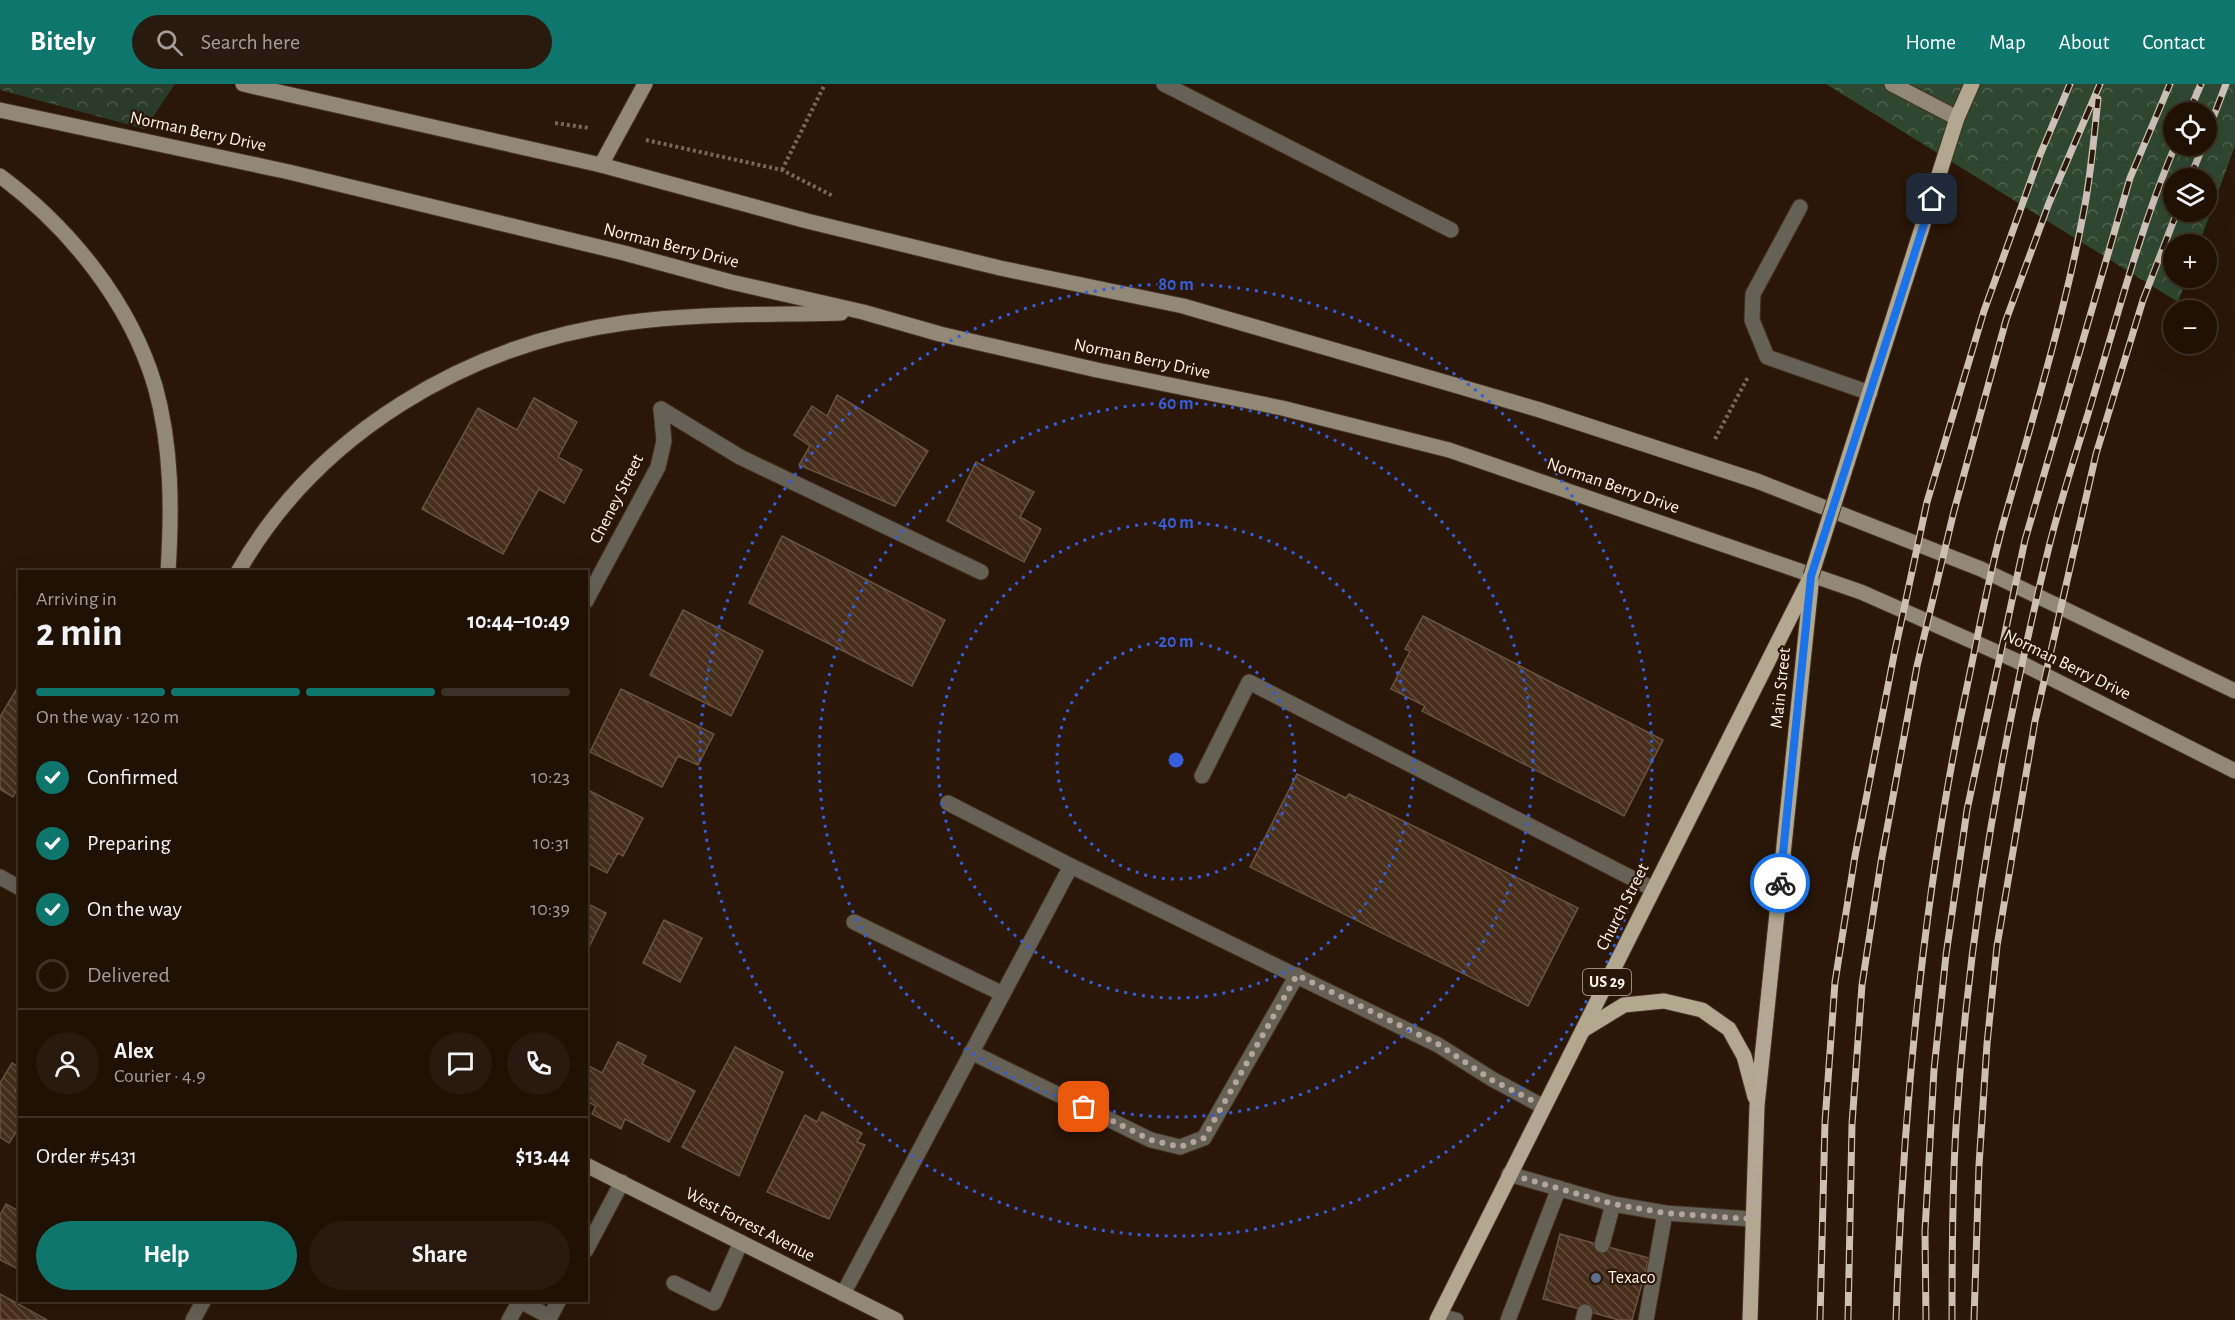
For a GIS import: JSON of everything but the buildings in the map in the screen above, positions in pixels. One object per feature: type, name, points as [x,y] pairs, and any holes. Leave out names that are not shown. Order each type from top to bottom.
[{"type":"main road","points":[[243,84],[601,165],[807,221],[989,265],[1183,306],[1539,410],[1757,481],[1981,569],[2196,670],[2235,691]]},
{"type":"main road","points":[[601,165],[645,84]]},
{"type":"main road","points":[[1892,84],[1957,118]]},
{"type":"main road","name":"Main Street","points":[[1750,1320],[1757,1106],[1811,576],[1957,118],[1972,84]]},
{"type":"main road","name":"Norman Berry Drive","points":[[0,110],[289,172],[624,253],[731,282],[863,312],[940,334],[1282,408],[1449,450],[1861,592],[2017,661],[2235,771]]},
{"type":"main road","points":[[0,176],[61,229],[107,286],[133,332],[154,385],[167,443],[171,500],[168,570]]},
{"type":"main road","points":[[238,570],[252,547],[303,484],[345,443],[391,410],[453,374],[507,351],[562,334],[670,317],[863,312]]},
{"type":"main road","name":"Church Street","points":[[1438,1318],[1811,576]]},
{"type":"main road","points":[[1582,1030],[1624,1005],[1664,1001],[1702,1010],[1729,1029],[1744,1056],[1757,1106]]},
{"type":"main road","name":"West Forrest Avenue","points":[[588,1166],[896,1320]]},
{"type":"street","points":[[1164,84],[1189,90],[1451,230]]},
{"type":"street","points":[[1800,207],[1753,294],[1752,320],[1767,357],[1870,393]]},
{"type":"street","name":"Cheney Street","points":[[588,597],[658,467],[664,441],[661,409],[740,457],[981,572]]},
{"type":"street","points":[[1203,776],[1249,682],[1653,890]]},
{"type":"street","points":[[948,803],[1071,866],[1438,1044],[1492,1080],[1545,1107]]},
{"type":"street","points":[[843,1294],[1071,866]]},
{"type":"street","points":[[0,877],[18,887]]},
{"type":"street","points":[[854,922],[1003,994]]},
{"type":"street","points":[[971,1052],[1151,1140],[1180,1147],[1204,1138],[1297,975]]},
{"type":"street","points":[[1509,1174],[1613,1204],[1665,1213],[1752,1219]]},
{"type":"street","points":[[588,1246],[622,1182]]},
{"type":"street","points":[[1508,1320],[1559,1188]]},
{"type":"street","points":[[1602,1245],[1613,1204]]},
{"type":"street","points":[[1646,1320],[1665,1213]]},
{"type":"street","points":[[674,1283],[714,1303],[741,1242]]},
{"type":"street","points":[[198,1318],[203,1302]]},
{"type":"street","points":[[510,1320],[519,1302]]},
{"type":"street","points":[[524,1302],[550,1317],[558,1302]]},
{"type":"street","points":[[1438,1318],[1456,1320]]},
{"type":"path","points":[[782,170],[825,84]]},
{"type":"path","points":[[1712,447],[1750,375]]},
{"type":"green space","points":[[0,84],[175,84],[145,129],[0,90]]},
{"type":"green space","points":[[1826,84],[2235,84],[2235,146],[2217,195],[2217,168],[2163,168],[2163,222],[2207,222],[2203,234],[2163,234],[2163,288],[2183,288],[2179,300],[2175,300]]},
{"type":"railway","points":[[1820,1320],[1825,1122],[1835,982],[1855,856],[1894,655],[1927,502],[1984,311],[2040,155],[2070,84]]},
{"type":"railway","points":[[1848,1320],[1852,1124],[1862,985],[1881,862],[1917,666],[1954,511],[2006,320],[2049,203],[2100,84]]},
{"type":"railway","points":[[1926,1320],[1925,1231],[1934,1070],[1946,955],[1967,810],[2025,540],[2130,178],[2170,84]]},
{"type":"railway","points":[[2193,102],[2201,84]]},
{"type":"railway","points":[[2217,107],[2226,84]]},
{"type":"railway","points":[[1896,1320],[1910,1079],[1927,920],[1952,761],[1993,563],[2057,329],[2076,250],[2089,183],[2098,99]]},
{"type":"railway","points":[[1952,1320],[1956,1127],[1969,983],[1989,839],[2015,696],[2057,517],[2140,241],[2171,156]]},
{"type":"railway","points":[[2194,168],[2199,156]]},
{"type":"railway","points":[[1974,1320],[1979,1165],[1987,1044],[1997,946],[2035,721],[2096,454],[2143,300],[2173,222]]},
{"type":"way so far","points":[[1084,1107],[1151,1140],[1180,1147],[1204,1138],[1297,975],[1438,1044],[1492,1080],[1545,1107],[1509,1174],[1613,1204],[1665,1213],[1752,1219],[1757,1106],[1780,883]]},
{"type":"place","name":"Texaco","points":[[1596,1278]]},
{"type":"route","points":[[1780,883],[1811,576],[1932,199]]}]
